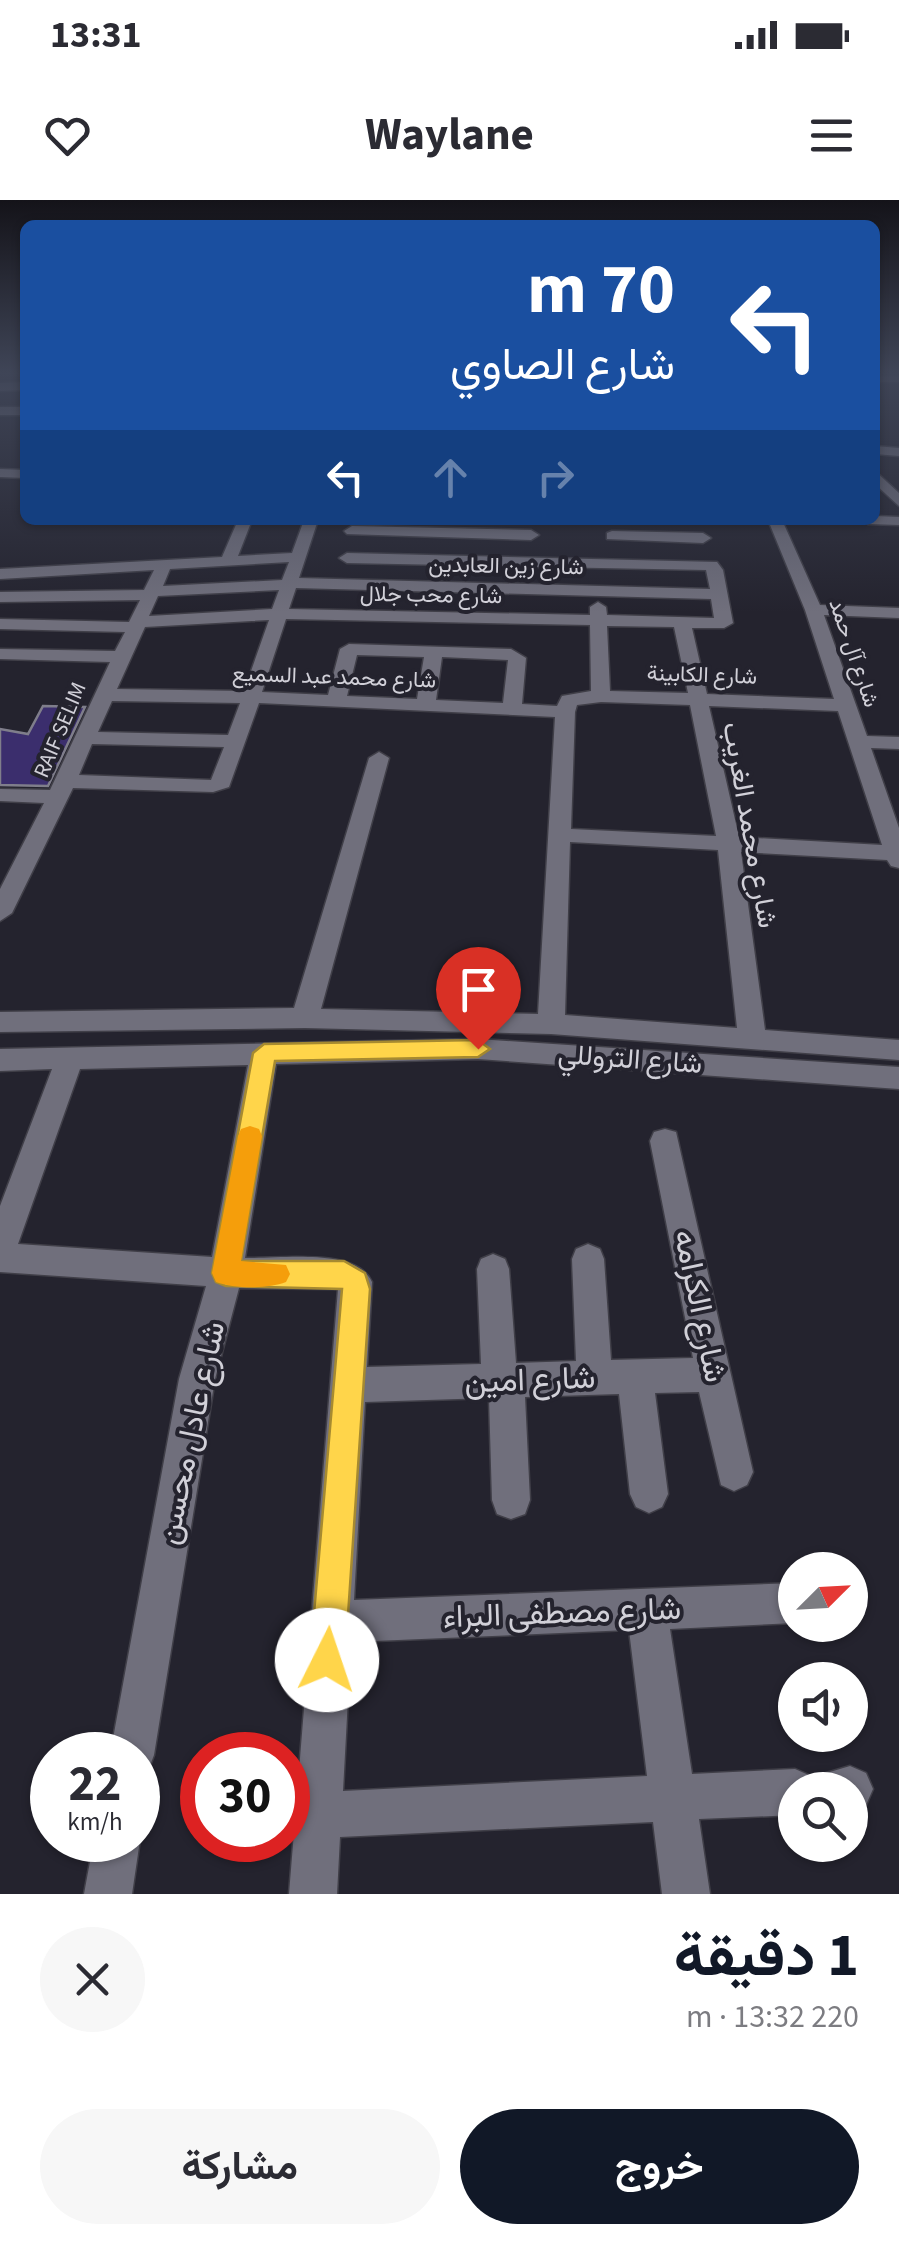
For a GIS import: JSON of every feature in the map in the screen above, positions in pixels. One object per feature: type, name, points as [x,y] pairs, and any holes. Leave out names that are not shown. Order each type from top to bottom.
[{"type":"street","points":[[880,481],[899,502]]},
{"type":"street","points":[[228,562],[243,525]]},
{"type":"street","points":[[0,794],[213,786],[225,779],[309,525]]},
{"type":"street","name":"شارع آل حمد","points":[[778,525],[814,610],[898,856]]},
{"type":"street","points":[[352,531],[531,527],[535,590]]},
{"type":"street","points":[[619,563],[610,528],[703,538]]},
{"type":"street","points":[[0,574],[298,557]]},
{"type":"street","points":[[347,558],[711,565],[719,594]]},
{"type":"street","points":[[443,587],[445,559]]},
{"type":"street","name":"RAIF SELIM","points":[[0,913],[62,789],[164,565]]},
{"type":"street","name":"شارع زين العابدين","points":[[0,598],[290,584],[719,594]]},
{"type":"street","points":[[597,591],[601,696]]},
{"type":"street","name":"شارع محب جلال","points":[[0,624],[136,624],[282,614],[724,623],[719,594]]},
{"type":"street","points":[[814,610],[899,613]]},
{"type":"street","name":"شارع محمد الغريب","points":[[682,624],[729,843],[752,1038]]},
{"type":"street","points":[[336,701],[347,650],[516,656],[512,710]]},
{"type":"street","points":[[426,706],[434,652]]},
{"type":"street","points":[[0,654],[120,657]]},
{"type":"street","name":"شارع محمد عبد السميع","points":[[102,694],[565,712]]},
{"type":"street","name":"شارع الكابينة","points":[[565,712],[569,700],[601,696],[846,705]]},
{"type":"street","points":[[551,1024],[565,712]]},
{"type":"street","points":[[83,738],[238,742]]},
{"type":"street","points":[[859,742],[899,743]]},
{"type":"street","points":[[305,1018],[379,758]]},
{"type":"street","points":[[560,835],[898,856]]},
{"type":"street","name":"شارع التروللي","points":[[0,1022],[305,1018],[551,1024],[899,1050]]},
{"type":"street","points":[[174,1058],[188,1019]]},
{"type":"street","name":"شارع التروللي","points":[[0,1060],[478,1049],[899,1078]]},
{"type":"street","name":"شارع عادل محسن","points":[[136,1732],[197,1379],[226,1273],[264,1053]]},
{"type":"street","points":[[0,1248],[69,1061]]},
{"type":"street","name":"شارع الكرامه","points":[[666,1141],[734,1472]]},
{"type":"street","points":[[0,1257],[226,1273],[350,1277],[356,1289],[346,1386],[314,1894]]},
{"type":"street","points":[[588,1259],[596,1378]]},
{"type":"street","points":[[493,1270],[511,1500]]},
{"type":"street","name":"شارع امين","points":[[346,1386],[714,1374]]},
{"type":"street","points":[[635,1376],[650,1494]]},
{"type":"street","name":"شارع مصطفى البراء","points":[[330,1622],[778,1604]]},
{"type":"street","points":[[647,1609],[686,1894]]},
{"type":"street","points":[[318,1815],[778,1793]]},
{"type":"street","points":[[108,1894],[113,1862]]},
{"type":"building","points":[[43,706],[85,707],[48,786],[0,785],[0,729],[28,734]]},
{"type":"slow traffic","points":[[250,1136],[226,1273],[276,1274]]},
{"type":"route","points":[[327,1660],[356,1289],[355,1282],[344,1274],[226,1273],[264,1053],[478,1049]]}]
